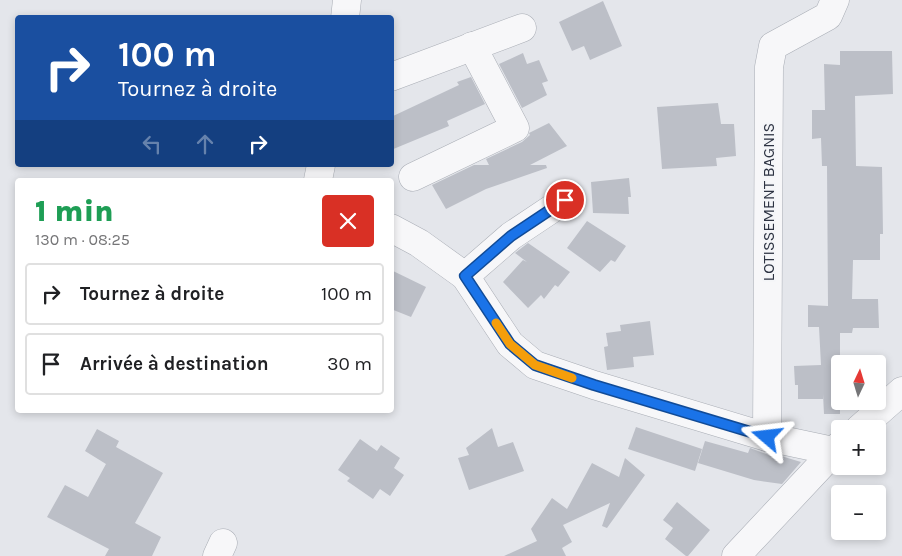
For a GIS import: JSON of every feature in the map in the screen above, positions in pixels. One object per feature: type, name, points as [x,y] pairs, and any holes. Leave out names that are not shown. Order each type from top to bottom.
[{"type":"street","points":[[345,15],[347,0]]},
{"type":"street","name":"LOTISSEMENT BAGNIS","points":[[767,437],[769,67],[774,46],[828,16],[835,0]]},
{"type":"street","points":[[394,76],[522,28]]},
{"type":"street","points":[[413,177],[516,128],[472,46]]},
{"type":"street","points":[[465,276],[511,236],[565,200]]},
{"type":"street","points":[[394,230],[419,243],[465,276],[510,344],[535,365],[594,385],[767,437],[831,447]]},
{"type":"street","points":[[869,420],[902,391]]},
{"type":"street","points":[[736,556],[831,453]]},
{"type":"building","points":[[603,1],[622,46],[590,60],[584,46],[572,51],[559,22]]},
{"type":"building","points":[[840,51],[892,51],[893,94],[855,96],[856,166],[882,167],[883,234],[880,234],[880,260],[853,260],[852,299],[878,299],[879,328],[853,328],[852,333],[840,333],[840,355],[831,355],[831,410],[840,410],[840,414],[824,414],[823,394],[823,399],[798,399],[798,385],[795,385],[794,366],[821,365],[819,327],[808,327],[808,305],[828,306],[827,166],[822,166],[821,138],[812,139],[812,110],[825,110],[824,64],[840,65]]},
{"type":"building","points":[[523,53],[527,64],[539,60],[548,81],[542,83],[547,95],[522,108],[499,64]]},
{"type":"building","points":[[471,77],[485,104],[447,121],[449,126],[394,149],[394,116],[459,85],[457,82]]},
{"type":"building","points":[[718,103],[721,124],[734,124],[736,156],[716,158],[717,166],[662,169],[657,107]]},
{"type":"building","points":[[549,123],[567,146],[530,165],[546,165],[547,168],[486,189],[446,209],[432,185],[474,165],[489,165],[486,159],[522,142],[530,135],[529,133]]},
{"type":"building","points":[[629,178],[631,197],[628,197],[629,214],[593,213],[591,182]]},
{"type":"building","points":[[587,221],[626,246],[615,262],[611,260],[600,272],[567,248]]},
{"type":"building","points":[[528,243],[570,272],[558,287],[555,285],[544,299],[541,295],[528,308],[503,282],[523,260],[527,262],[515,253]]},
{"type":"building","points":[[394,271],[426,287],[411,317],[394,310]]},
{"type":"building","points":[[650,321],[654,355],[633,357],[634,367],[607,370],[604,347],[608,346],[606,333],[621,331],[620,325]]},
{"type":"building","points":[[636,427],[702,449],[695,471],[628,449]]},
{"type":"building","points":[[492,428],[498,447],[513,442],[524,471],[469,490],[458,458],[469,455],[466,448]]},
{"type":"building","points":[[97,429],[119,441],[116,447],[163,473],[135,523],[161,537],[152,556],[105,556],[109,549],[47,517],[65,485],[88,497],[106,464],[85,451]]},
{"type":"building","points":[[360,439],[377,451],[381,445],[400,458],[394,468],[404,475],[390,496],[380,489],[373,499],[347,481],[350,478],[338,470]]},
{"type":"building","points":[[705,441],[748,453],[750,448],[780,459],[781,456],[801,462],[782,484],[754,480],[698,463]]},
{"type":"building","points":[[625,458],[645,475],[607,528],[602,526],[610,503],[563,525],[572,542],[562,548],[566,556],[504,556],[537,541],[531,529],[552,498],[567,509],[592,463],[619,477]]},
{"type":"building","points":[[677,502],[710,530],[688,556],[665,539],[673,528],[663,520]]},
{"type":"slow traffic","points":[[496,323],[510,344],[535,365],[572,378]]},
{"type":"route","points":[[565,200],[511,236],[465,276],[510,344],[535,365],[594,385],[767,437]]}]
